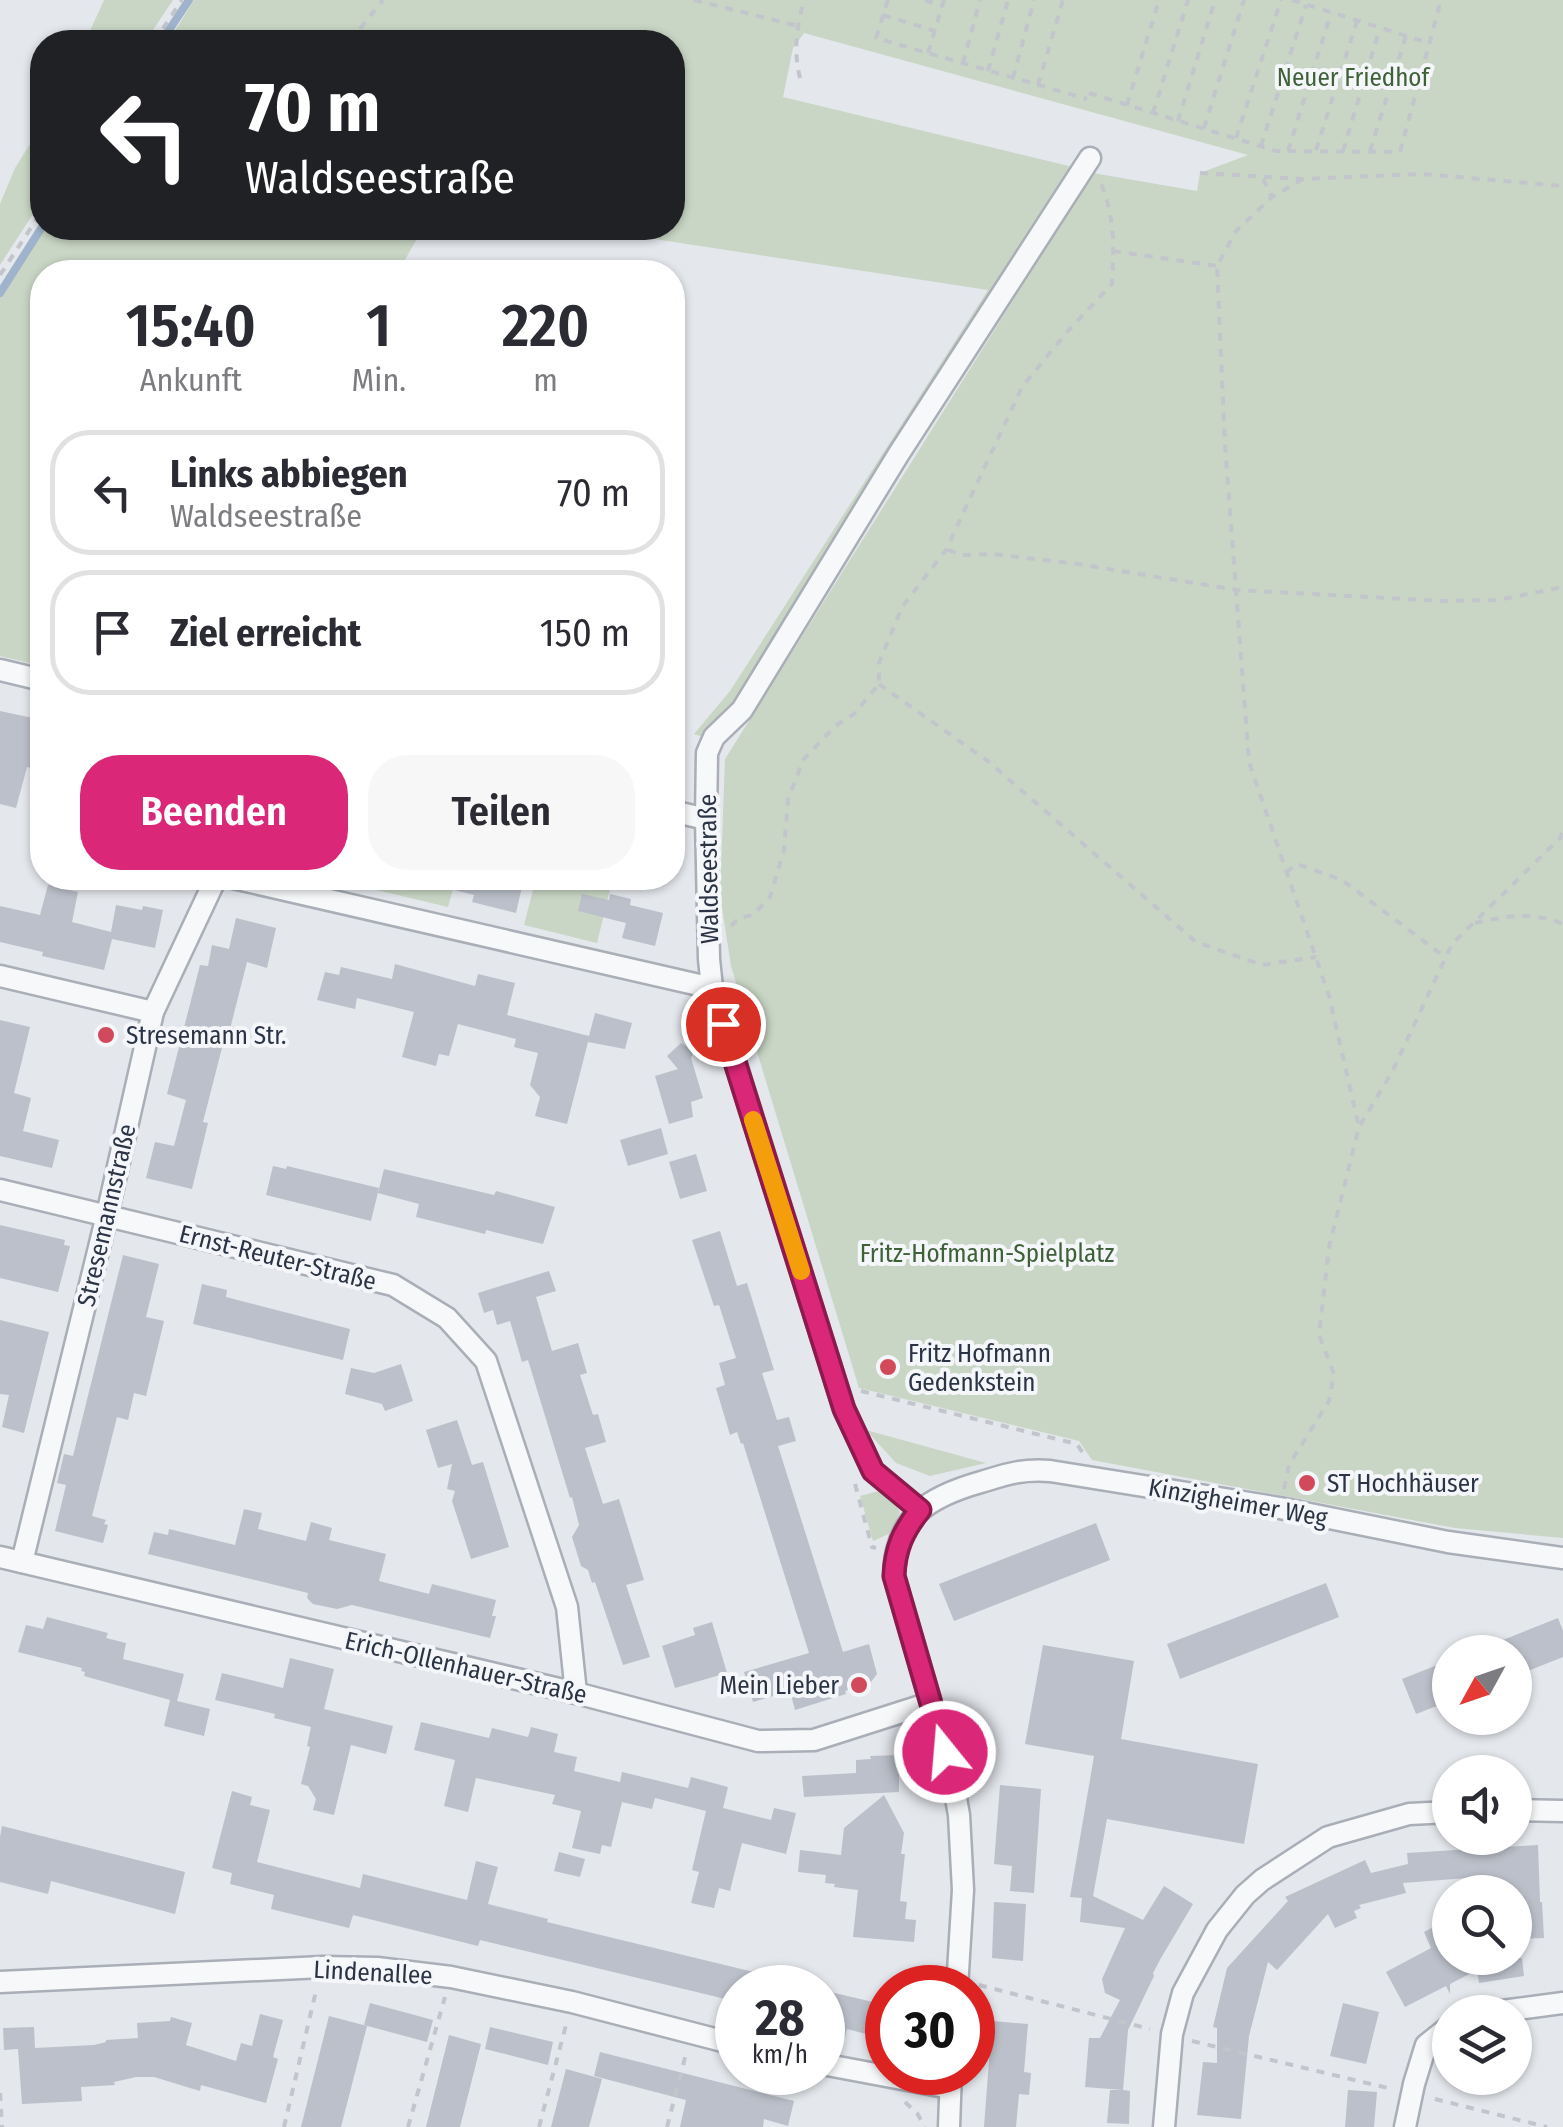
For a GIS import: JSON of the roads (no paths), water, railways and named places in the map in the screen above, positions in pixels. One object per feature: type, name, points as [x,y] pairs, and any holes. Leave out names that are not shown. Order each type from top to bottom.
[{"type":"street","name":"Waldseestraße","points":[[920,1510],[873,1471],[844,1409],[712,988],[706,819],[708,753],[714,737],[742,710],[898,455],[1090,158]]},
{"type":"street","points":[[0,670],[30,677]]},
{"type":"street","points":[[685,814],[706,819]]},
{"type":"street","name":"Stresemannstraße","points":[[22,1562],[153,1012],[210,890]]},
{"type":"street","points":[[285,890],[712,988]]},
{"type":"street","points":[[0,976],[153,1012]]},
{"type":"street","name":"Ernst-Reuter-Straße","points":[[0,1190],[393,1285],[448,1318],[486,1361],[567,1607],[576,1693]]},
{"type":"street","name":"Kinzigheimer Weg","points":[[920,1510],[949,1491],[1025,1469],[1093,1477],[1280,1508],[1448,1542],[1563,1558]]},
{"type":"street","points":[[920,1510],[905,1529],[894,1555],[894,1576],[952,1776],[959,1814],[963,1890],[958,1965]]},
{"type":"street","name":"Erich-Ollenhauer-Straße","points":[[0,1557],[576,1693],[758,1741],[814,1740],[930,1703]]},
{"type":"street","points":[[1532,1810],[1563,1811]]},
{"type":"street","points":[[1164,2127],[1172,2034],[1183,1993],[1204,1950],[1232,1910],[1262,1880],[1328,1838],[1408,1814],[1432,1813]]},
{"type":"street","name":"Lindenallee","points":[[0,1982],[377,1968],[450,1977],[572,2002],[715,2040]]},
{"type":"street","points":[[1532,2007],[1563,2003]]},
{"type":"street","points":[[1405,2127],[1426,2045],[1432,2040]]},
{"type":"street","points":[[949,2127],[950,2095]]},
{"type":"waterway","points":[[169,30],[189,0]]},
{"type":"waterway","points":[[0,293],[34,240]]},
{"type":"place","name":"Stresemann Str.","points":[[106,1035]]},
{"type":"place","name":"Fritz Hofmann Gedenkstein","points":[[888,1367]]},
{"type":"place","name":"ST Hochhäuser","points":[[1307,1483]]},
{"type":"place","name":"Mein Lieber","points":[[859,1685]]},
{"type":"park label","name":"Neuer Friedhof","points":[[1353,77]]},
{"type":"park label","name":"Fritz-Hofmann-Spielplatz","points":[[987,1253]]}]
